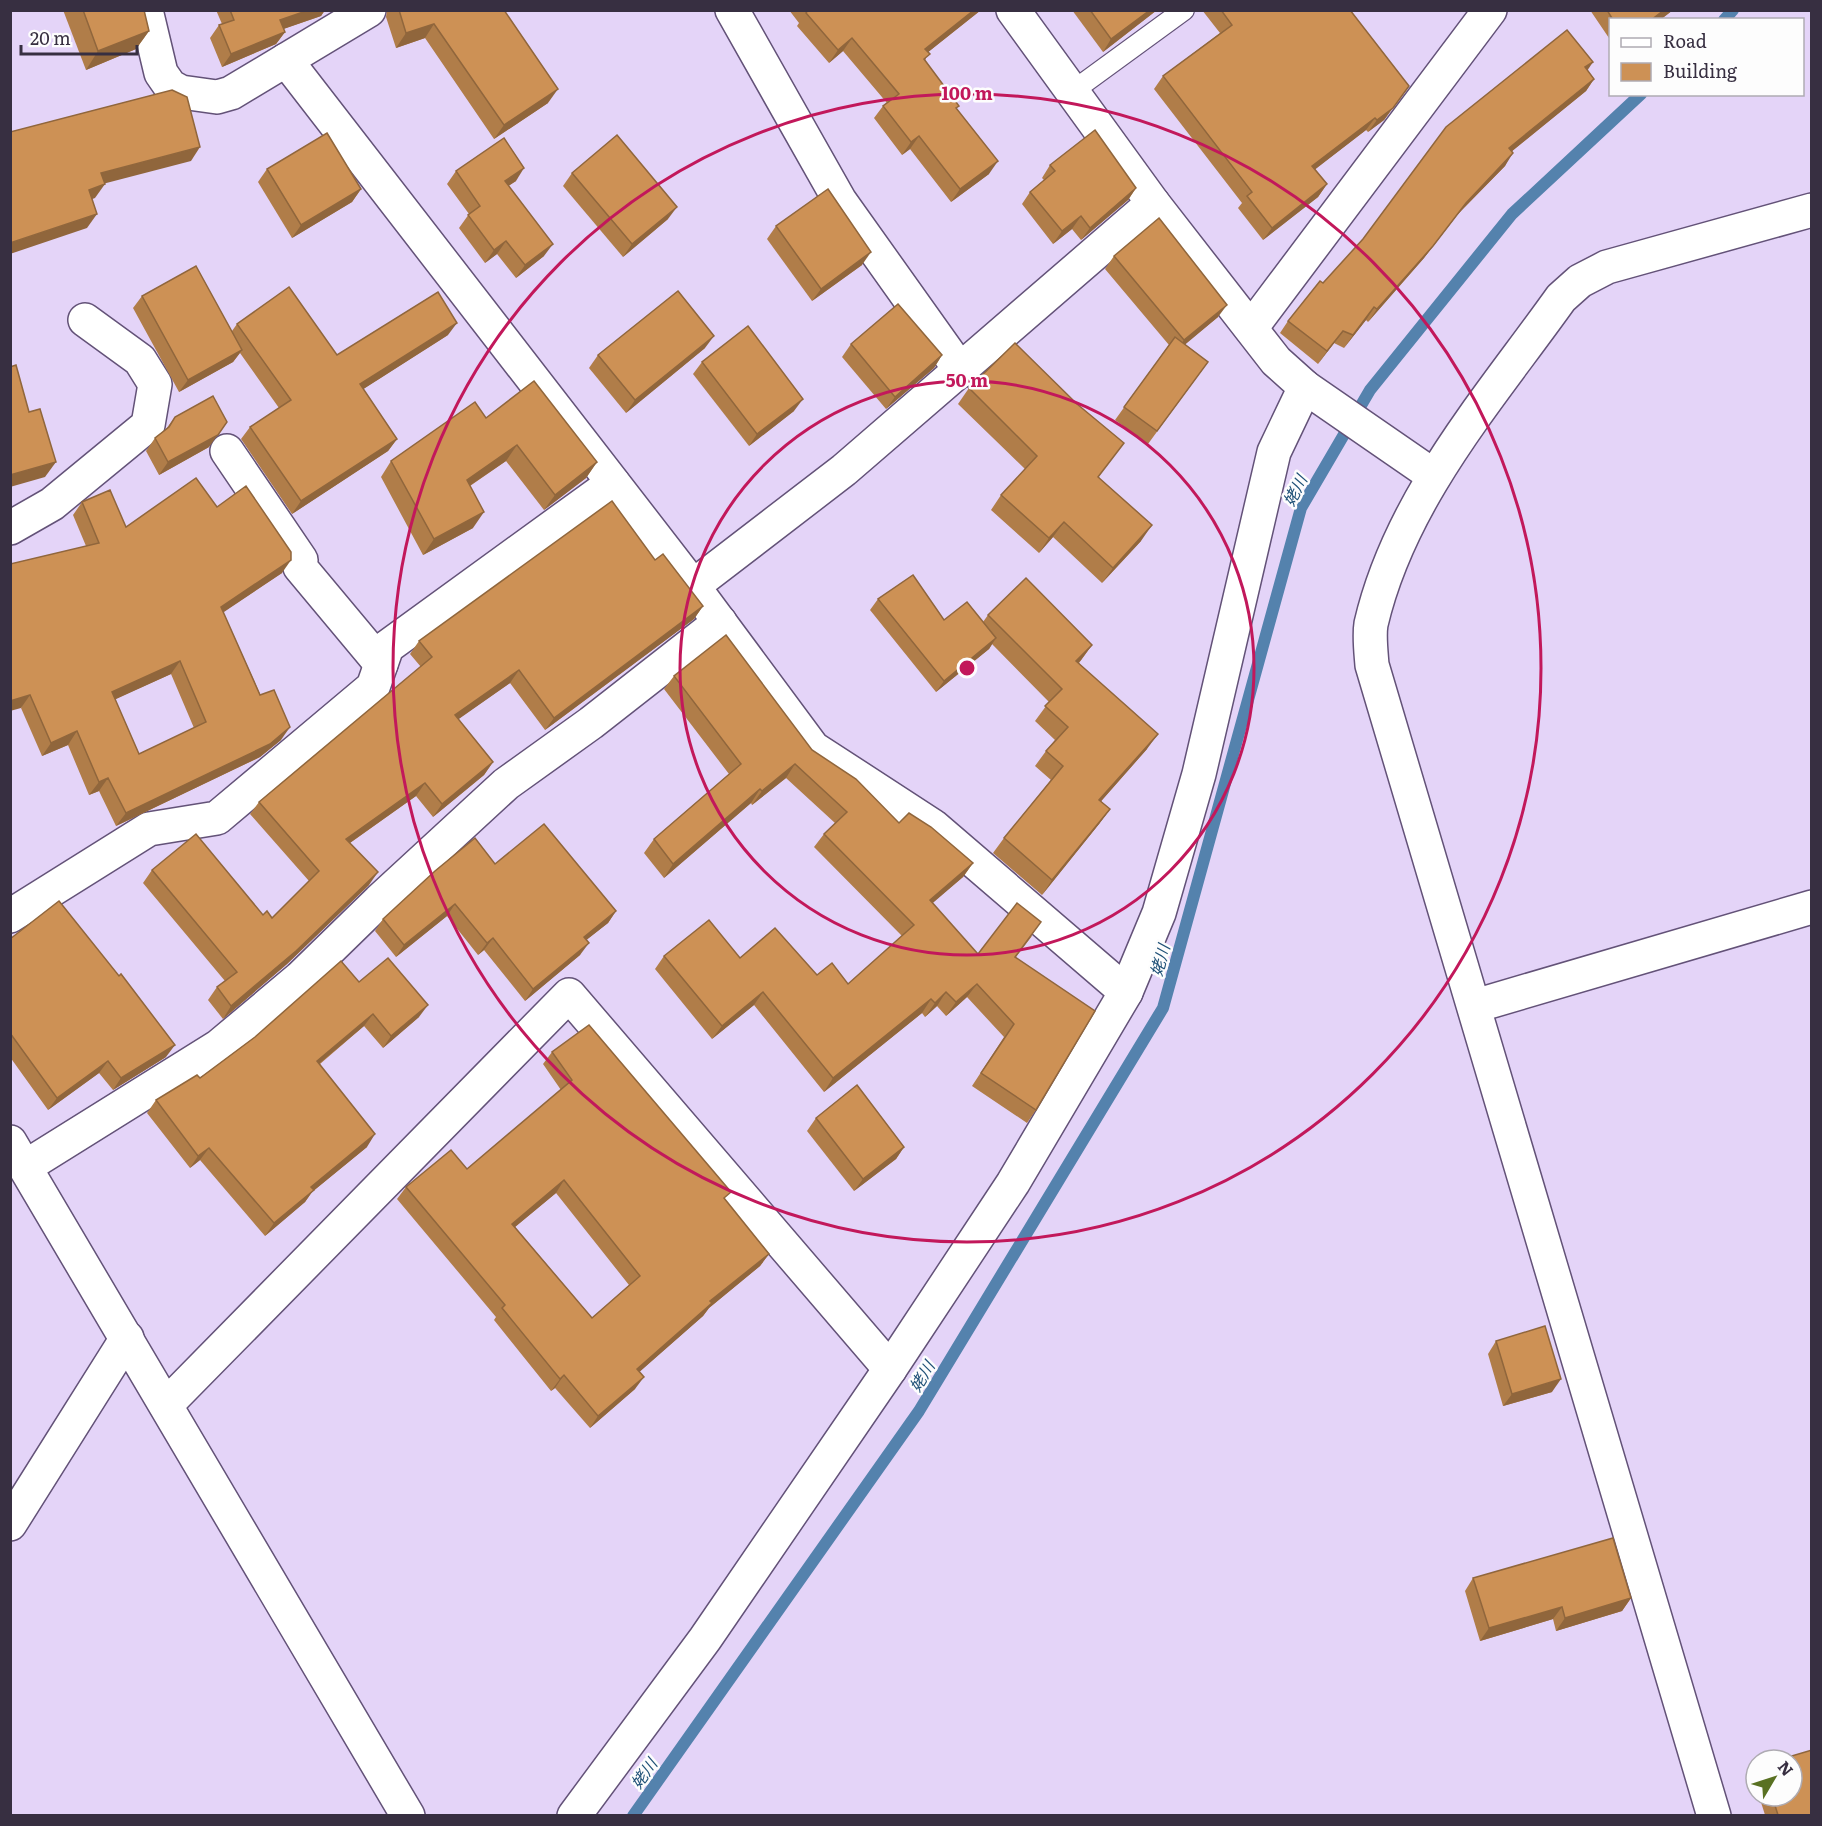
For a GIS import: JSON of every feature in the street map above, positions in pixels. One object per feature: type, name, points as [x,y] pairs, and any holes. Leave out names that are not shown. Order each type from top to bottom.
[{"type":"street","points":[[146,10],[161,73],[170,86],[181,92],[217,97],[231,93],[369,10]]},
{"type":"street","points":[[732,10],[840,201],[961,371]]},
{"type":"street","points":[[1013,10],[1153,203],[1276,361],[1312,391],[1434,476]]},
{"type":"street","points":[[1251,328],[1490,10]]},
{"type":"street","points":[[286,60],[693,586],[813,748],[933,826],[1126,992]]},
{"type":"street","points":[[693,586],[844,470],[1153,203]]},
{"type":"street","points":[[1714,1815],[1372,665],[1371,626],[1398,542],[1434,476],[1561,298],[1580,281],[1607,267],[1812,210]]},
{"type":"street","points":[[10,528],[52,504],[148,425],[155,384],[140,360],[85,320]]},
{"type":"street","points":[[574,1815],[705,1639],[890,1369],[1013,1183],[1126,992],[1159,913],[1199,774],[1274,452],[1312,391]]},
{"type":"street","points":[[227,451],[301,560],[300,567],[381,664]]},
{"type":"street","points":[[10,916],[149,829],[217,818],[373,687],[387,647],[613,483]]},
{"type":"street","points":[[408,1815],[18,1155],[219,1046],[300,978],[379,901],[506,784],[591,723],[720,622]]},
{"type":"street","points":[[1475,1006],[1812,907]]},
{"type":"street","points":[[166,1405],[569,995],[890,1369]]},
{"type":"street","points":[[10,1524],[127,1338]]},
{"type":"lane","points":[[1073,91],[1184,10]]},
{"type":"building","points":[[83,10],[144,10],[149,31],[98,51]]},
{"type":"building","points":[[230,10],[309,10],[280,20],[285,32],[231,54],[219,25],[234,20]]},
{"type":"building","points":[[399,10],[504,10],[558,89],[504,125],[434,24],[406,33]]},
{"type":"building","points":[[808,10],[974,10],[925,49],[930,54],[924,59],[959,106],[956,108],[998,161],[960,189],[919,136],[911,142],[883,106],[899,94],[852,38],[838,50],[806,13]]},
{"type":"building","points":[[1090,10],[1150,10],[1111,39]]},
{"type":"building","points":[[1221,10],[1350,10],[1409,86],[1393,108],[1377,120],[1375,118],[1312,166],[1327,184],[1272,228],[1247,196],[1252,192],[1163,76],[1232,25]]},
{"type":"building","points":[[1607,10],[1664,10],[1654,18],[1612,18]]},
{"type":"building","points":[[1567,30],[1593,62],[1585,67],[1594,79],[1509,148],[1513,153],[1466,203],[1433,246],[1377,309],[1374,307],[1353,335],[1343,331],[1327,351],[1288,321],[1320,281],[1323,283],[1363,239],[1446,127]]},
{"type":"building","points":[[172,90],[187,97],[200,147],[101,173],[105,184],[89,190],[97,214],[10,243],[10,132]]},
{"type":"building","points":[[1095,130],[1136,188],[1090,228],[1081,216],[1062,231],[1030,192],[1055,171],[1050,165]]},
{"type":"building","points":[[327,133],[361,189],[301,225],[267,169]]},
{"type":"building","points":[[617,135],[677,207],[632,244],[572,173]]},
{"type":"building","points":[[504,138],[524,168],[505,181],[553,244],[525,265],[506,241],[494,250],[468,215],[480,206],[456,171]]},
{"type":"building","points":[[828,189],[871,252],[821,289],[776,226]]},
{"type":"building","points":[[1159,218],[1227,305],[1184,340],[1114,256]]},
{"type":"building","points":[[196,266],[242,350],[188,380],[142,296]]},
{"type":"building","points":[[289,287],[337,355],[438,292],[457,323],[360,384],[397,439],[301,501],[250,427],[291,400],[237,324]]},
{"type":"building","points":[[678,291],[714,336],[635,400],[598,355]]},
{"type":"building","points":[[898,304],[942,355],[895,397],[851,344]]},
{"type":"building","points":[[748,326],[803,399],[757,434],[702,362]]},
{"type":"building","points":[[1175,337],[1208,362],[1157,431],[1124,407]]},
{"type":"building","points":[[1015,343],[1077,404],[1124,443],[1098,477],[1152,525],[1113,568],[1064,522],[1049,538],[1001,495],[1037,456],[969,388]]},
{"type":"building","points":[[16,365],[29,412],[40,409],[56,462],[10,475],[10,367]]},
{"type":"building","points":[[534,381],[597,462],[555,495],[517,445],[467,480],[484,512],[434,539],[391,461],[475,402],[486,418]]},
{"type":"building","points":[[213,396],[227,422],[218,435],[168,462],[155,438],[169,427],[175,417]]},
{"type":"building","points":[[196,478],[217,507],[246,486],[291,552],[291,560],[221,607],[260,695],[274,690],[290,727],[270,744],[126,813],[108,778],[99,782],[77,731],[51,743],[30,695],[10,701],[10,564],[99,543],[82,502],[110,490],[126,527]],"holes":[[[180,661],[206,722],[139,754],[112,692]]]},
{"type":"building","points":[[612,501],[655,560],[663,554],[703,606],[554,718],[519,670],[455,715],[493,762],[442,804],[425,783],[346,839],[378,872],[296,951],[231,1006],[217,987],[237,972],[152,870],[196,834],[263,915],[267,911],[272,918],[319,871],[259,802],[432,657],[419,641]]},
{"type":"building","points":[[913,575],[944,620],[967,602],[996,638],[944,681],[878,599]]},
{"type":"building","points":[[1026,578],[1092,645],[1076,661],[1158,734],[1099,800],[1110,809],[1052,880],[1004,838],[1063,766],[1046,751],[1068,727],[1045,706],[1062,689],[988,615]]},
{"type":"building","points":[[726,635],[812,750],[856,779],[899,823],[909,813],[931,827],[973,863],[930,900],[978,954],[1017,903],[1041,922],[1015,957],[1095,1011],[1036,1110],[981,1073],[1014,1024],[977,984],[956,1002],[946,992],[935,1003],[931,999],[833,1078],[763,992],[722,1026],[664,956],[709,920],[740,958],[775,928],[817,975],[832,963],[848,984],[914,925],[824,834],[847,812],[795,764],[762,791],[760,789],[673,864],[654,839],[741,764],[674,676]]},
{"type":"building","points":[[544,824],[616,911],[584,937],[589,943],[533,989],[493,938],[487,943],[455,904],[404,945],[383,919],[475,838],[495,864]]},
{"type":"building","points":[[59,901],[119,976],[121,974],[175,1045],[121,1078],[108,1061],[57,1098],[10,1033],[10,939]]},
{"type":"building","points":[[388,958],[428,1005],[391,1036],[373,1014],[317,1061],[375,1134],[311,1187],[314,1190],[274,1223],[209,1148],[198,1156],[156,1100],[197,1075],[200,1078],[255,1037],[341,961],[359,982]]},
{"type":"building","points":[[589,1025],[731,1192],[724,1198],[769,1254],[710,1301],[712,1303],[637,1369],[644,1377],[598,1416],[564,1375],[560,1379],[502,1308],[505,1305],[406,1187],[451,1150],[467,1169],[572,1080],[552,1052]],"holes":[[[564,1180],[640,1276],[592,1318],[512,1224]]]},
{"type":"building","points":[[857,1085],[904,1147],[863,1179],[816,1118]]},
{"type":"building","points":[[1545,1326],[1561,1379],[1512,1394],[1496,1341]]},
{"type":"building","points":[[1613,1538],[1631,1598],[1565,1618],[1562,1607],[1489,1628],[1473,1578]]},
{"type":"building","points":[[1812,1750],[1812,1815],[1778,1815],[1776,1808],[1804,1808],[1804,1752]]},
{"type":"waterway","name":"姥川","points":[[1726,18],[1733,10]]},
{"type":"waterway","name":"姥川","points":[[633,1816],[919,1411],[1163,1008],[1301,508],[1370,390],[1512,214],[1639,96]]}]
